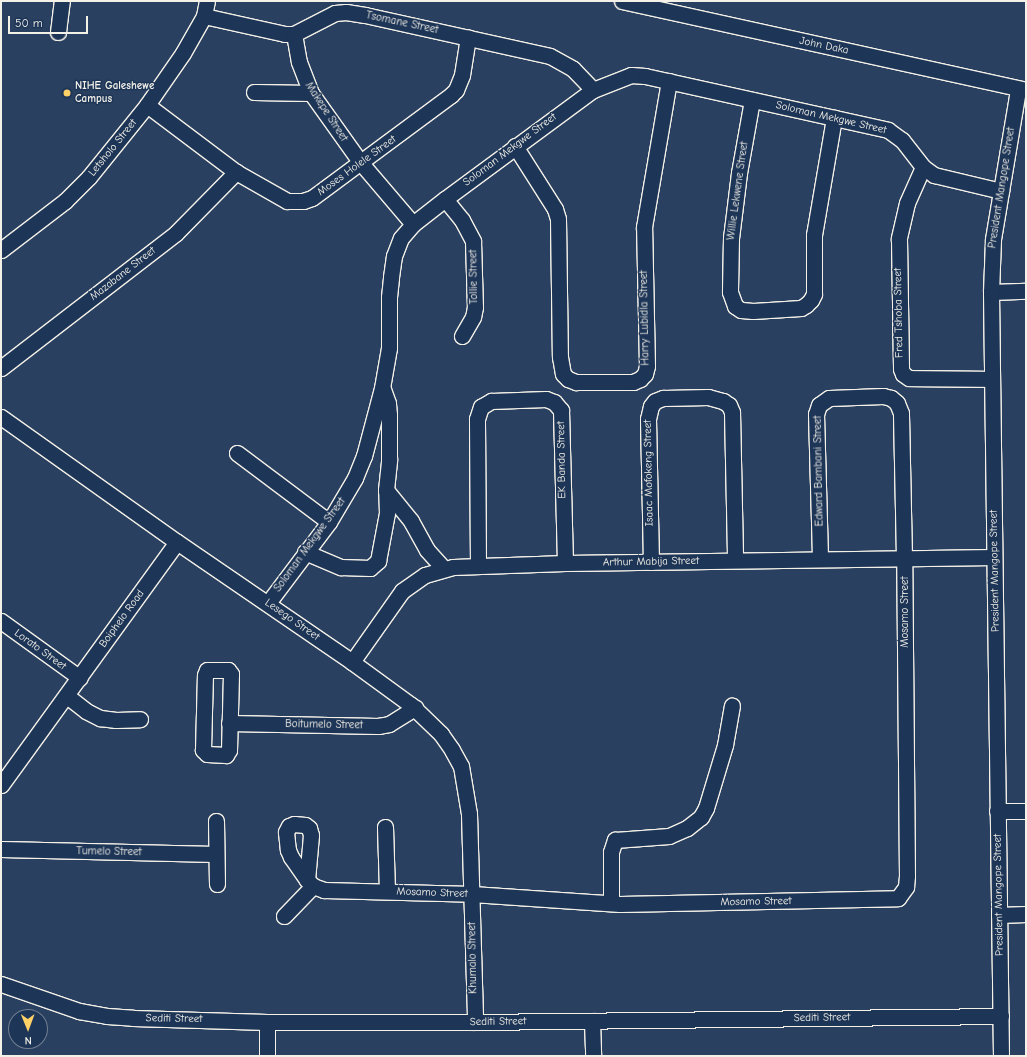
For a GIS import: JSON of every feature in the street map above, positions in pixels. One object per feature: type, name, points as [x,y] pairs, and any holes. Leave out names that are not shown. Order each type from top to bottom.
[{"type":"street","points":[[58,32],[62,1]]},
{"type":"street","name":"Letsholo Street","points":[[1,250],[65,201],[89,177],[147,105],[183,53],[204,16],[207,1]]},
{"type":"street","name":"John Daka","points":[[622,1],[1022,90]]},
{"type":"street","name":"Tsomane Street","points":[[294,34],[326,16],[346,12],[468,37],[550,56],[573,69],[593,90]]},
{"type":"street","points":[[204,16],[271,32],[294,34]]},
{"type":"street","name":"Makepe Street","points":[[294,34],[299,62],[311,93],[361,164],[413,224]]},
{"type":"street","name":"Moses Holele Street","points":[[147,105],[236,172],[279,197],[287,201],[295,202],[312,198],[361,164],[456,90],[462,75],[468,37]]},
{"type":"street","name":"Soloman Mekgwe Street","points":[[268,603],[329,522],[356,478],[364,456],[382,388],[389,348],[389,297],[394,256],[401,238],[413,224],[445,199],[593,90],[631,75],[645,76],[888,130],[902,140],[922,167],[934,175],[1001,191]]},
{"type":"street","name":"Harry Lubidla Street","points":[[515,146],[555,209],[558,219],[560,357],[563,374],[568,379],[576,382],[633,382],[640,379],[645,374],[647,366],[644,228],[669,81]]},
{"type":"street","name":"President Mangope Street","points":[[1002,1056],[997,811],[991,292],[993,239],[1001,191],[1022,90]]},
{"type":"street","points":[[254,92],[311,93]]},
{"type":"street","name":"Willie Lekwene Street","points":[[752,100],[739,173],[731,238],[730,292],[735,306],[741,310],[753,311],[801,308],[811,300],[814,294],[814,235],[834,118]]},
{"type":"street","name":"Fred Tshoba Street","points":[[922,167],[907,203],[899,239],[900,369],[903,374],[909,378],[992,379]]},
{"type":"street","name":"Mazabane Street","points":[[1,368],[176,233],[236,172]]},
{"type":"street","name":"Tollie Street","points":[[445,199],[462,220],[473,240],[475,306],[473,317],[462,336]]},
{"type":"street","points":[[991,292],[1026,291]]},
{"type":"street","points":[[305,552],[336,566],[370,568],[378,561],[387,513],[386,490],[389,459],[388,403],[382,388]]},
{"type":"street","name":"Edward Bambani Street","points":[[820,559],[816,414],[819,405],[829,398],[883,396],[891,398],[897,403],[901,412],[904,558]]},
{"type":"street","name":"Isaac Mofokeng Street","points":[[651,562],[648,419],[651,406],[655,401],[663,398],[708,397],[723,401],[729,405],[732,412],[735,560]]},
{"type":"street","name":"EK Banda Street","points":[[478,565],[477,419],[481,407],[486,403],[499,400],[546,400],[554,402],[561,410],[565,563]]},
{"type":"street","name":"Lesego Street","points":[[1,417],[177,542],[352,662],[415,708],[441,734],[452,750],[460,766],[469,814],[472,894]]},
{"type":"street","points":[[237,453],[329,522]]},
{"type":"street","points":[[386,490],[411,521],[426,550],[444,569]]},
{"type":"street","name":"Boiphelo Road","points":[[1,786],[177,542]]},
{"type":"street","name":"Arthur Mabija Street","points":[[352,662],[402,591],[425,575],[444,569],[478,565],[565,563],[994,557]]},
{"type":"street","name":"Mosamo Street","points":[[284,916],[310,883],[324,890],[472,894],[611,903],[886,900],[898,898],[903,894],[906,887],[907,876],[904,558]]},
{"type":"street","name":"Lorato Street","points":[[1,621],[80,678]]},
{"type":"street","points":[[208,670],[230,672],[229,724],[228,753],[226,755],[207,754],[203,750],[205,675],[208,670]]},
{"type":"street","points":[[66,696],[86,711],[100,718],[116,720],[140,719]]},
{"type":"street","points":[[611,903],[611,852],[615,840],[669,836],[687,828],[701,817],[706,808],[725,745],[732,706]]},
{"type":"street","name":"Boitumelo Street","points":[[229,724],[378,726],[389,724],[415,708]]},
{"type":"street","points":[[997,811],[1026,811]]},
{"type":"street","points":[[216,821],[216,884]]},
{"type":"street","points":[[385,827],[387,891]]},
{"type":"street","name":"Tumelo Street","points":[[1,849],[216,854]]},
{"type":"street","name":"Khumalo Street","points":[[472,894],[475,1022]]},
{"type":"street","points":[[1000,915],[1026,914]]},
{"type":"street","name":"Sediti Street","points":[[1,984],[79,1011],[107,1016],[267,1022],[475,1022],[1001,1016]]},
{"type":"street","points":[[592,1021],[593,1056]]},
{"type":"street","points":[[267,1022],[267,1056]]},
{"type":"place","name":"NIHE Galeshewe Campus","points":[[67,93]]}]
